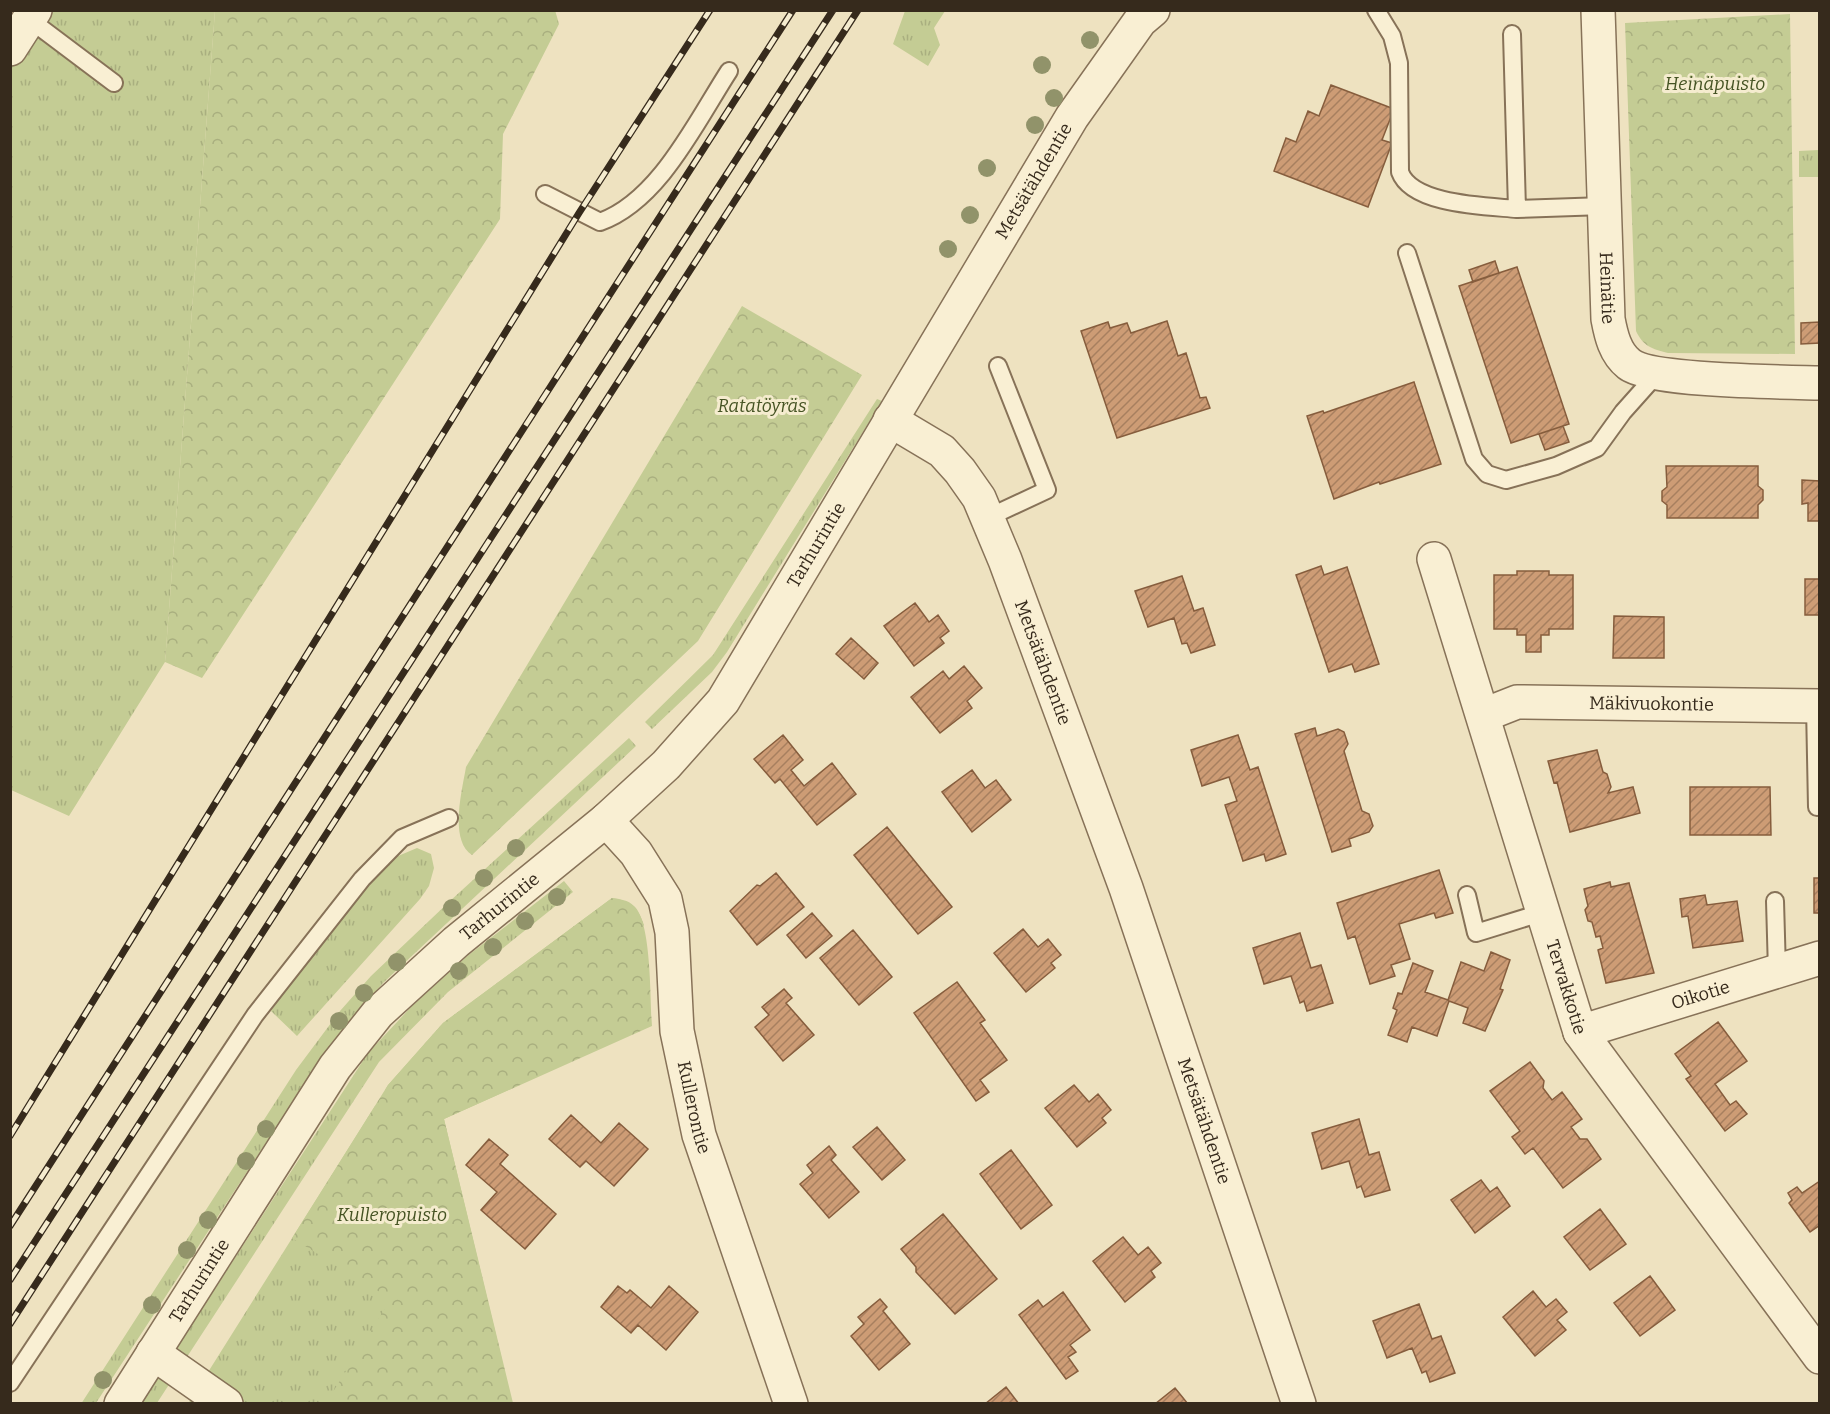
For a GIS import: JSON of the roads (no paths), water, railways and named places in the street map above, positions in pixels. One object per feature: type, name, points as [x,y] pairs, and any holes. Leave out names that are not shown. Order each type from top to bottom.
[{"type":"street","name":"Metsätähdentie","points":[[1153,10],[1140,21],[1072,117],[890,420],[942,451],[979,498],[1126,888],[1299,1404]]},
{"type":"street","name":"Heinätie","points":[[1598,10],[1608,319],[1613,343],[1629,365],[1656,375],[1820,384]]},
{"type":"street","points":[[10,49],[32,15]]},
{"type":"street","name":"Tarhurintie","points":[[121,1404],[335,1067],[378,1013],[456,942],[606,820],[666,765],[723,701],[890,420]]},
{"type":"street","name":"Tervakkotie","points":[[1434,559],[1580,1032],[1820,1357]]},
{"type":"street","name":"Mäkivuokontie","points":[[1484,715],[1517,702],[1817,706]]},
{"type":"street","name":"Kullerontie","points":[[606,820],[636,853],[665,899],[672,932],[677,1031],[699,1135],[791,1404]]},
{"type":"street","name":"Oikotie","points":[[1580,1032],[1820,958]]},
{"type":"street","points":[[153,1353],[226,1404]]},
{"type":"lane","points":[[1376,10],[1392,36],[1399,63],[1400,172],[1403,181],[1426,195],[1473,205],[1517,209],[1604,206]]},
{"type":"lane","points":[[32,15],[114,83]]},
{"type":"lane","points":[[1512,34],[1517,209]]},
{"type":"lane","points":[[544,194],[600,222],[618,216],[661,176],[729,71]]},
{"type":"lane","points":[[1407,253],[1474,459],[1487,474],[1506,480],[1556,466],[1597,448],[1623,412],[1656,375]]},
{"type":"lane","points":[[987,518],[1047,490],[998,366]]},
{"type":"lane","points":[[1817,706],[1817,807]]},
{"type":"lane","points":[[10,1383],[255,1015],[362,879],[402,838],[449,818]]},
{"type":"lane","points":[[1467,895],[1476,933],[1544,912]]},
{"type":"lane","points":[[1775,901],[1777,971]]},
{"type":"railway","points":[[10,1136],[579,213],[710,10]]},
{"type":"railway","points":[[10,1226],[793,10]]},
{"type":"railway","points":[[10,1280],[833,10]]},
{"type":"railway","points":[[10,1324],[858,10]]},
{"type":"park label","name":"Heinäpuisto","points":[[1715,84]]},
{"type":"park label","name":"Ratatöyräs","points":[[762,406]]},
{"type":"park label","name":"Kulleropuisto","points":[[392,1215]]}]
